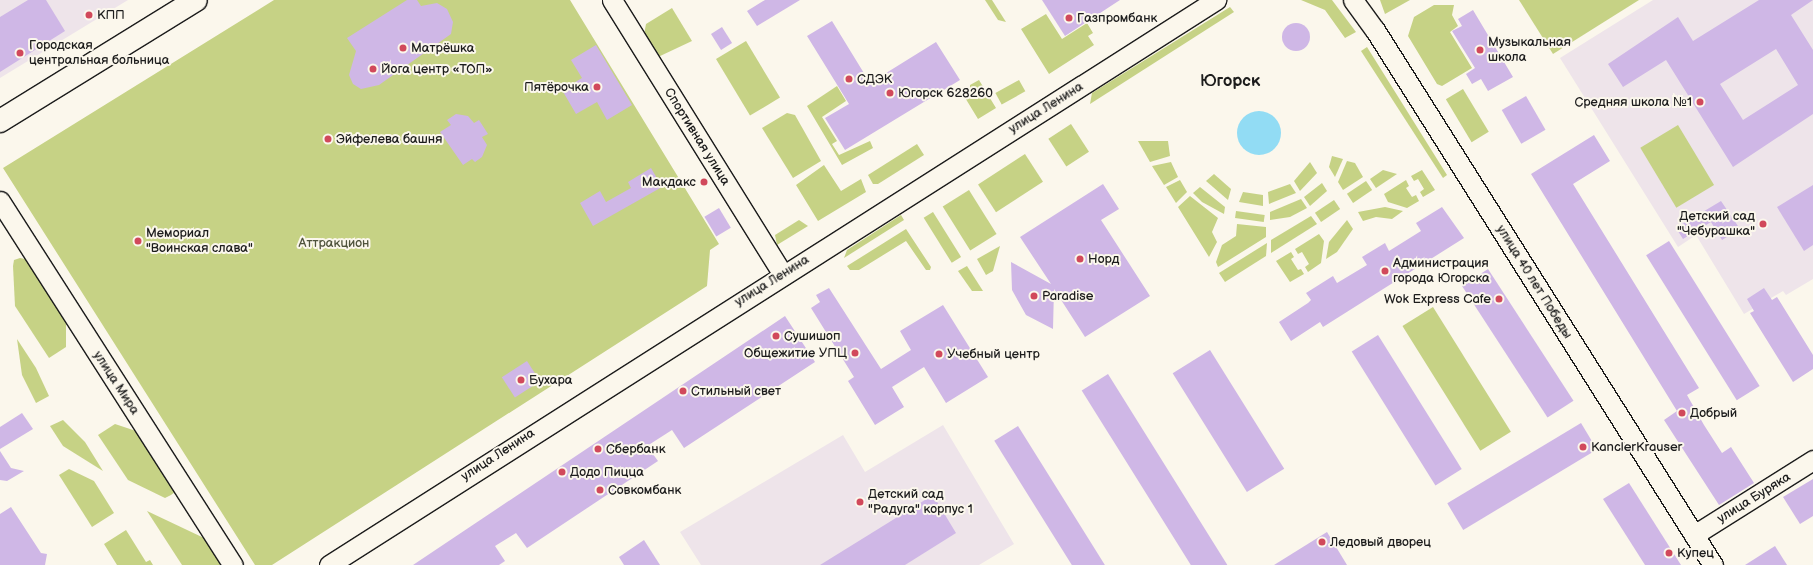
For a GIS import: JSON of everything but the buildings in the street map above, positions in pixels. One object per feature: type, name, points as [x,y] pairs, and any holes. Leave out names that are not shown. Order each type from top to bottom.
[{"type":"street","points":[[0,122],[196,0]]},
{"type":"street","name":"Спортивная улица","points":[[612,0],[783,274]]},
{"type":"street","name":"улица Ленина","points":[[329,565],[783,274],[1216,0]]},
{"type":"street","name":"улица 40 лет Победы","points":[[1353,0],[1375,30],[1713,565]]},
{"type":"street","name":"улица Мира","points":[[0,201],[233,565]]},
{"type":"street","name":"улица Буряка","points":[[1694,535],[1813,460]]},
{"type":"shaded area","name":"Городская центральная больница","points":[[0,0],[128,0],[0,78]]},
{"type":"shaded area","name":"Средняя школа №1","points":[[1653,0],[1813,0],[1813,279],[1786,295],[1783,291],[1744,314],[1696,235],[1678,247],[1560,58]]},
{"type":"shaded area","name":"Детский сад \"Радуга\" корпус 1","points":[[943,425],[1014,544],[979,565],[701,565],[680,532],[843,435],[865,472]]},
{"type":"green space","name":"Аттракцион","points":[[274,0],[570,0],[719,244],[710,250],[707,286],[272,565],[255,565],[3,168]]},
{"type":"green space","points":[[985,0],[992,0],[1006,22],[998,20]]},
{"type":"green space","points":[[1301,0],[1332,0],[1356,32],[1345,38],[1325,10]]},
{"type":"green space","points":[[1380,0],[1410,0],[1385,14]]},
{"type":"green space","points":[[1519,0],[1639,0],[1553,54]]},
{"type":"green space","points":[[1434,5],[1454,5],[1452,15],[1458,26],[1450,32],[1472,68],[1442,86],[1437,84],[1408,36],[1414,17]]},
{"type":"green space","points":[[1230,7],[1234,12],[1090,104],[1092,93]]},
{"type":"green space","points":[[672,8],[692,41],[658,57],[644,35],[646,24]]},
{"type":"green space","points":[[1046,14],[1062,39],[1087,23],[1093,33],[1088,36],[1094,45],[1049,74],[1021,29]]},
{"type":"green space","points":[[746,41],[780,98],[750,116],[716,59]]},
{"type":"green space","points":[[1367,47],[1447,175],[1443,178],[1361,51]]},
{"type":"green space","points":[[979,80],[996,108],[978,119],[964,96],[970,90],[970,85]]},
{"type":"green space","points":[[1019,80],[1025,91],[1002,104],[995,93]]},
{"type":"green space","points":[[837,86],[846,101],[822,117],[837,141],[832,144],[839,155],[870,141],[873,148],[842,165],[807,106]]},
{"type":"green space","points":[[1463,89],[1489,132],[1472,142],[1446,99]]},
{"type":"green space","points":[[787,113],[795,115],[821,161],[793,178],[762,128]]},
{"type":"green space","points":[[1071,124],[1089,152],[1066,166],[1048,139]]},
{"type":"green space","points":[[1678,125],[1714,185],[1676,208],[1640,148]]},
{"type":"green space","points":[[1138,141],[1168,141],[1170,156],[1150,162]]},
{"type":"green space","points":[[917,144],[924,155],[878,184],[873,184],[868,175]]},
{"type":"green space","points":[[1025,154],[1043,182],[996,212],[978,184]]},
{"type":"green space","points":[[1332,156],[1343,159],[1335,177],[1329,167]]},
{"type":"green space","points":[[1347,161],[1355,163],[1363,177],[1343,190],[1338,182]]},
{"type":"green space","points":[[1171,162],[1178,177],[1164,185],[1152,166]]},
{"type":"green space","points":[[1310,162],[1317,173],[1300,191],[1294,181]]},
{"type":"green space","points":[[824,165],[841,191],[861,179],[866,192],[818,221],[796,185]]},
{"type":"green space","points":[[1383,170],[1397,174],[1376,188],[1370,179]]},
{"type":"green space","points":[[1422,170],[1435,190],[1423,197],[1420,192],[1424,189],[1418,179],[1414,181],[1411,176]]},
{"type":"green space","points":[[1214,174],[1231,189],[1228,200],[1206,181]]},
{"type":"green space","points":[[1180,180],[1187,192],[1176,203],[1166,187]]},
{"type":"green space","points":[[1406,180],[1409,186],[1406,188],[1412,197],[1416,195],[1419,201],[1407,208],[1388,202],[1384,194]]},
{"type":"green space","points":[[1366,181],[1372,190],[1353,203],[1347,194]]},
{"type":"green space","points":[[1322,183],[1327,191],[1310,206],[1304,197]]},
{"type":"green space","points":[[1290,184],[1296,193],[1269,204],[1268,192]]},
{"type":"green space","points":[[1200,187],[1225,207],[1224,214],[1202,202],[1193,193]]},
{"type":"green space","points":[[969,190],[997,234],[970,251],[943,206]]},
{"type":"green space","points":[[1243,192],[1263,195],[1263,206],[1239,202]]},
{"type":"green space","points":[[1190,196],[1218,218],[1212,232],[1217,242],[1209,257],[1178,207]]},
{"type":"green space","points":[[1301,199],[1307,208],[1290,217],[1270,220],[1270,212]]},
{"type":"green space","points":[[1334,200],[1340,209],[1321,222],[1315,213]]},
{"type":"green space","points":[[1385,207],[1403,211],[1392,219],[1376,217],[1363,221],[1358,212]]},
{"type":"green space","points":[[1236,211],[1265,215],[1264,222],[1235,218]]},
{"type":"green space","points":[[933,212],[961,257],[952,263],[924,218]]},
{"type":"green space","points":[[901,215],[904,220],[844,258],[847,250]]},
{"type":"green space","points":[[1311,216],[1317,224],[1271,253],[1271,240]]},
{"type":"green space","points":[[799,220],[808,226],[777,245],[775,235]]},
{"type":"green space","points":[[1347,220],[1353,229],[1337,252],[1326,259],[1329,242]]},
{"type":"green space","points":[[1237,224],[1266,227],[1266,237],[1218,267],[1216,262],[1222,245],[1236,236]]},
{"type":"green space","points":[[906,229],[931,267],[930,270],[926,270],[906,241],[859,270],[850,270],[847,266]]},
{"type":"green space","points":[[1319,234],[1324,241],[1321,263],[1308,272],[1305,267],[1309,264],[1302,252],[1298,254],[1295,249]]},
{"type":"green space","points":[[1267,243],[1266,256],[1225,282],[1219,273]]},
{"type":"green space","points":[[1000,246],[993,271],[986,275],[977,259]]},
{"type":"green space","points":[[1291,252],[1294,257],[1291,259],[1298,270],[1301,269],[1304,274],[1290,282],[1276,261]]},
{"type":"green space","points":[[20,258],[25,259],[66,322],[66,347],[49,358],[15,306],[13,266],[14,260]]},
{"type":"green space","points":[[967,266],[983,291],[972,291],[958,271]]},
{"type":"green space","points":[[1433,307],[1511,432],[1480,451],[1402,326]]},
{"type":"green space","points":[[17,339],[36,368],[49,396],[36,403],[22,375]]},
{"type":"green space","points":[[63,420],[85,442],[103,471],[63,446],[50,426]]},
{"type":"green space","points":[[115,424],[136,431],[175,492],[165,498],[128,480],[98,435]]},
{"type":"green space","points":[[69,469],[94,481],[114,513],[92,527],[59,475]]},
{"type":"green space","points":[[147,511],[204,538],[221,565],[182,565]]},
{"type":"green space","points":[[126,530],[146,562],[150,560],[153,565],[117,565],[104,544]]},
{"type":"water","points":[[1255,111],[1263,111],[1275,117],[1281,129],[1281,137],[1275,149],[1263,155],[1255,155],[1243,149],[1237,137],[1237,129],[1243,117]]},
{"type":"place","name":"КПП","points":[[89,15]]},
{"type":"place","name":"Газпромбанк","points":[[1069,18]]},
{"type":"place","name":"Матрёшка","points":[[403,48]]},
{"type":"place","name":"Музыкальная школа","points":[[1480,50]]},
{"type":"place","name":"Городская центральная больница","points":[[20,53]]},
{"type":"place","name":"Йога центр «ТОП»","points":[[373,69]]},
{"type":"place","name":"СДЭК","points":[[849,79]]},
{"type":"place","name":"Пятёрочка","points":[[597,87]]},
{"type":"place","name":"Югорск 628260","points":[[890,93]]},
{"type":"place","name":"Средняя школа №1","points":[[1700,102]]},
{"type":"place","name":"Эйфелева башня","points":[[328,139]]},
{"type":"place","name":"Макдакс","points":[[704,182]]},
{"type":"place","name":"Детский сад \"Чебурашка\"","points":[[1763,224]]},
{"type":"place","name":"Мемориал \"Воинская слава\"","points":[[138,241]]},
{"type":"place","name":"Норд","points":[[1080,259]]},
{"type":"place","name":"Администрация города Югорска","points":[[1385,271]]},
{"type":"place","name":"Paradise","points":[[1034,296]]},
{"type":"place","name":"Wok Express Cafe","points":[[1499,299]]},
{"type":"place","name":"Сушишоп","points":[[776,336]]},
{"type":"place","name":"Общежитие УПЦ","points":[[855,353]]},
{"type":"place","name":"Учебный центр","points":[[939,354]]},
{"type":"place","name":"Бухара","points":[[521,380]]},
{"type":"place","name":"Стильный свет","points":[[683,391]]},
{"type":"place","name":"Добрый","points":[[1682,413]]},
{"type":"place","name":"KanclerKrauser","points":[[1583,447]]},
{"type":"place","name":"Сбербанк","points":[[598,449]]},
{"type":"place","name":"Додо Пицца","points":[[562,472]]},
{"type":"place","name":"Совкомбанк","points":[[600,490]]},
{"type":"place","name":"Детский сад \"Радуга\" корпус 1","points":[[860,502]]},
{"type":"place","name":"Ледовый дворец","points":[[1322,542]]},
{"type":"place","name":"Купец","points":[[1669,553]]},
{"type":"district","name":"Югорск","points":[[1230,82]]}]
